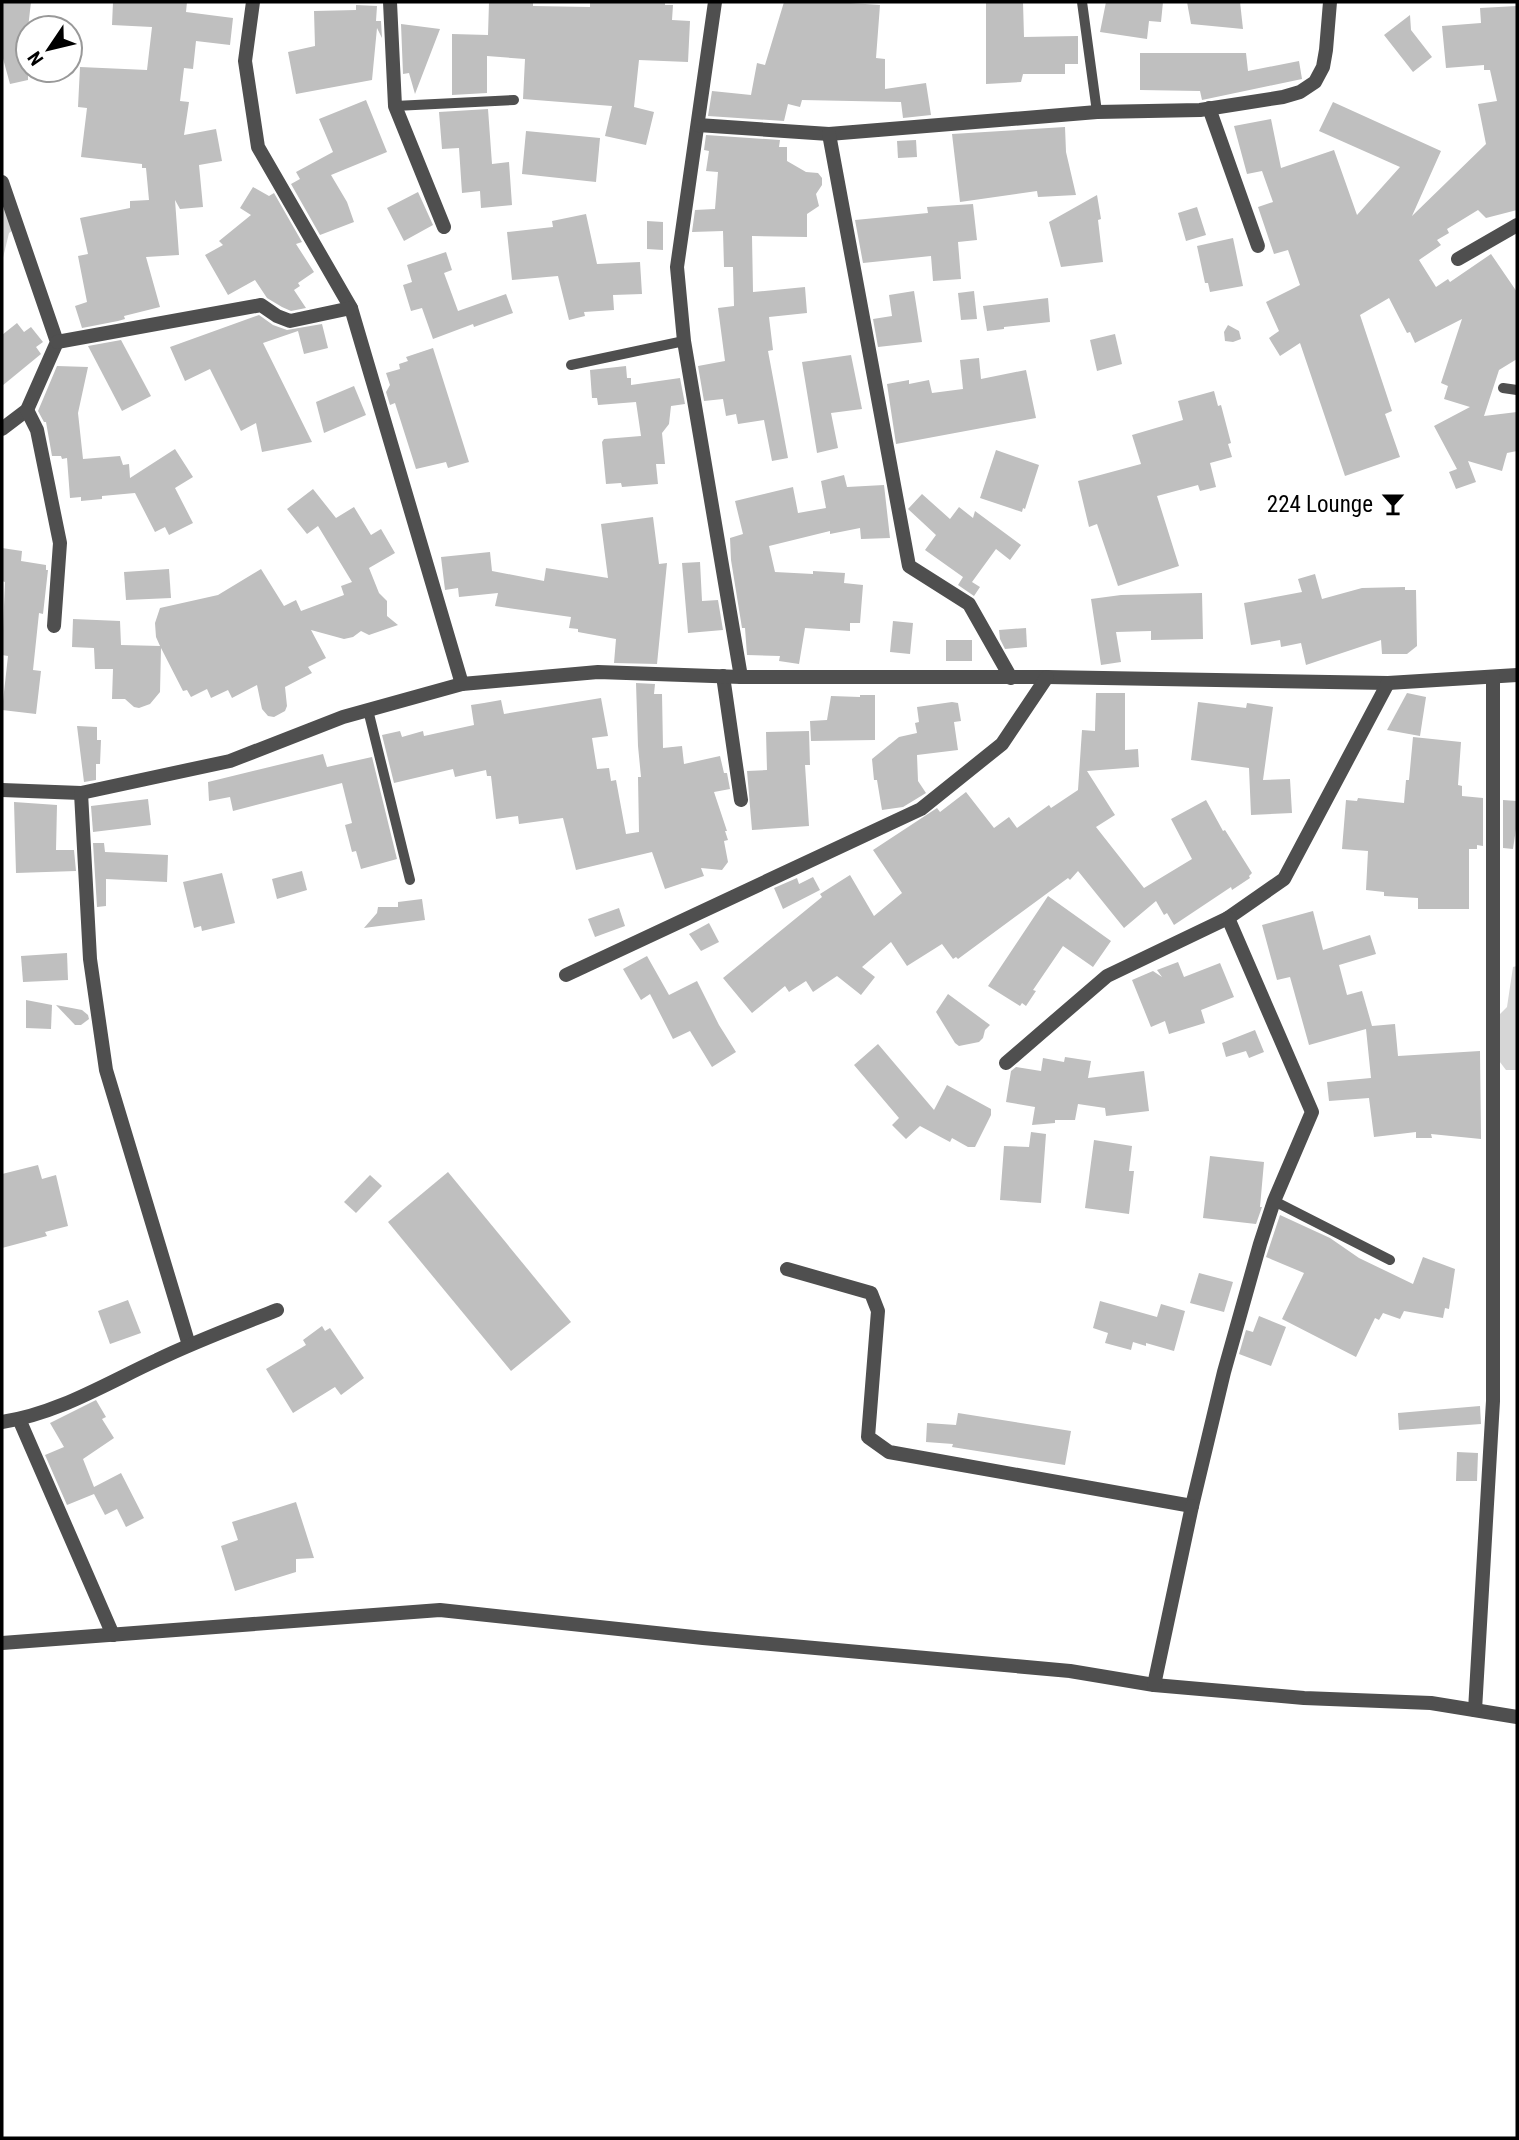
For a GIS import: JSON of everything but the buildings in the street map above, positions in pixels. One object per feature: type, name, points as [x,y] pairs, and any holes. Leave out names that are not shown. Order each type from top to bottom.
[{"type":"street","points":[[253,2],[245,61],[258,147],[351,308],[462,684]]},
{"type":"street","points":[[390,2],[395,106],[444,227]]},
{"type":"street","points":[[715,2],[677,267],[684,341],[741,677]]},
{"type":"street","points":[[698,125],[829,134],[1097,112],[1209,108],[1283,97],[1300,92],[1315,82],[1323,67],[1330,2]]},
{"type":"street","points":[[1209,108],[1258,246]]},
{"type":"street","points":[[829,134],[909,566],[969,604],[1011,678]]},
{"type":"street","points":[[2,182],[57,342],[27,410],[2,429]]},
{"type":"street","points":[[1458,259],[1517,225]]},
{"type":"street","points":[[57,342],[261,306],[290,321],[351,308]]},
{"type":"street","points":[[27,410],[37,430],[60,543],[54,626]]},
{"type":"street","points":[[2,790],[81,793],[230,761],[344,717],[462,684],[598,672],[741,677],[1047,677],[1388,683],[1517,675]]},
{"type":"street","points":[[723,676],[741,800]]},
{"type":"street","points":[[566,975],[921,809],[1002,744],[1047,677]]},
{"type":"street","points":[[1475,1710],[1493,1401],[1493,677]]},
{"type":"street","points":[[1006,1063],[1107,976],[1228,918],[1284,879],[1388,683]]},
{"type":"street","points":[[81,793],[90,959],[106,1070],[189,1345]]},
{"type":"street","points":[[1154,1685],[1224,1372],[1274,1201],[1312,1112],[1228,918]]},
{"type":"street","points":[[787,1269],[871,1293],[878,1311],[868,1437],[889,1452],[1192,1506]]},
{"type":"street","points":[[2,1422],[57,1407],[189,1345],[277,1310]]},
{"type":"street","points":[[19,1419],[113,1635]]},
{"type":"street","points":[[2,1643],[440,1610],[703,1638],[1070,1671],[1154,1685],[1304,1698],[1431,1703],[1517,1717]]},
{"type":"lane","points":[[1082,2],[1097,112]]},
{"type":"lane","points":[[395,106],[514,100]]},
{"type":"lane","points":[[571,365],[684,341]]},
{"type":"lane","points":[[1503,388],[1517,390]]},
{"type":"lane","points":[[368,710],[410,880]]},
{"type":"lane","points":[[1274,1201],[1390,1260]]},
{"type":"shaded area","points":[[2,202],[22,224],[9,233],[2,262]]},
{"type":"shaded area","points":[[1517,966],[1517,1070],[1506,1070],[1487,1045],[1488,1026],[1507,1007],[1513,967]]},
{"type":"place","name":"224 Lounge","points":[[1393,504]]}]
